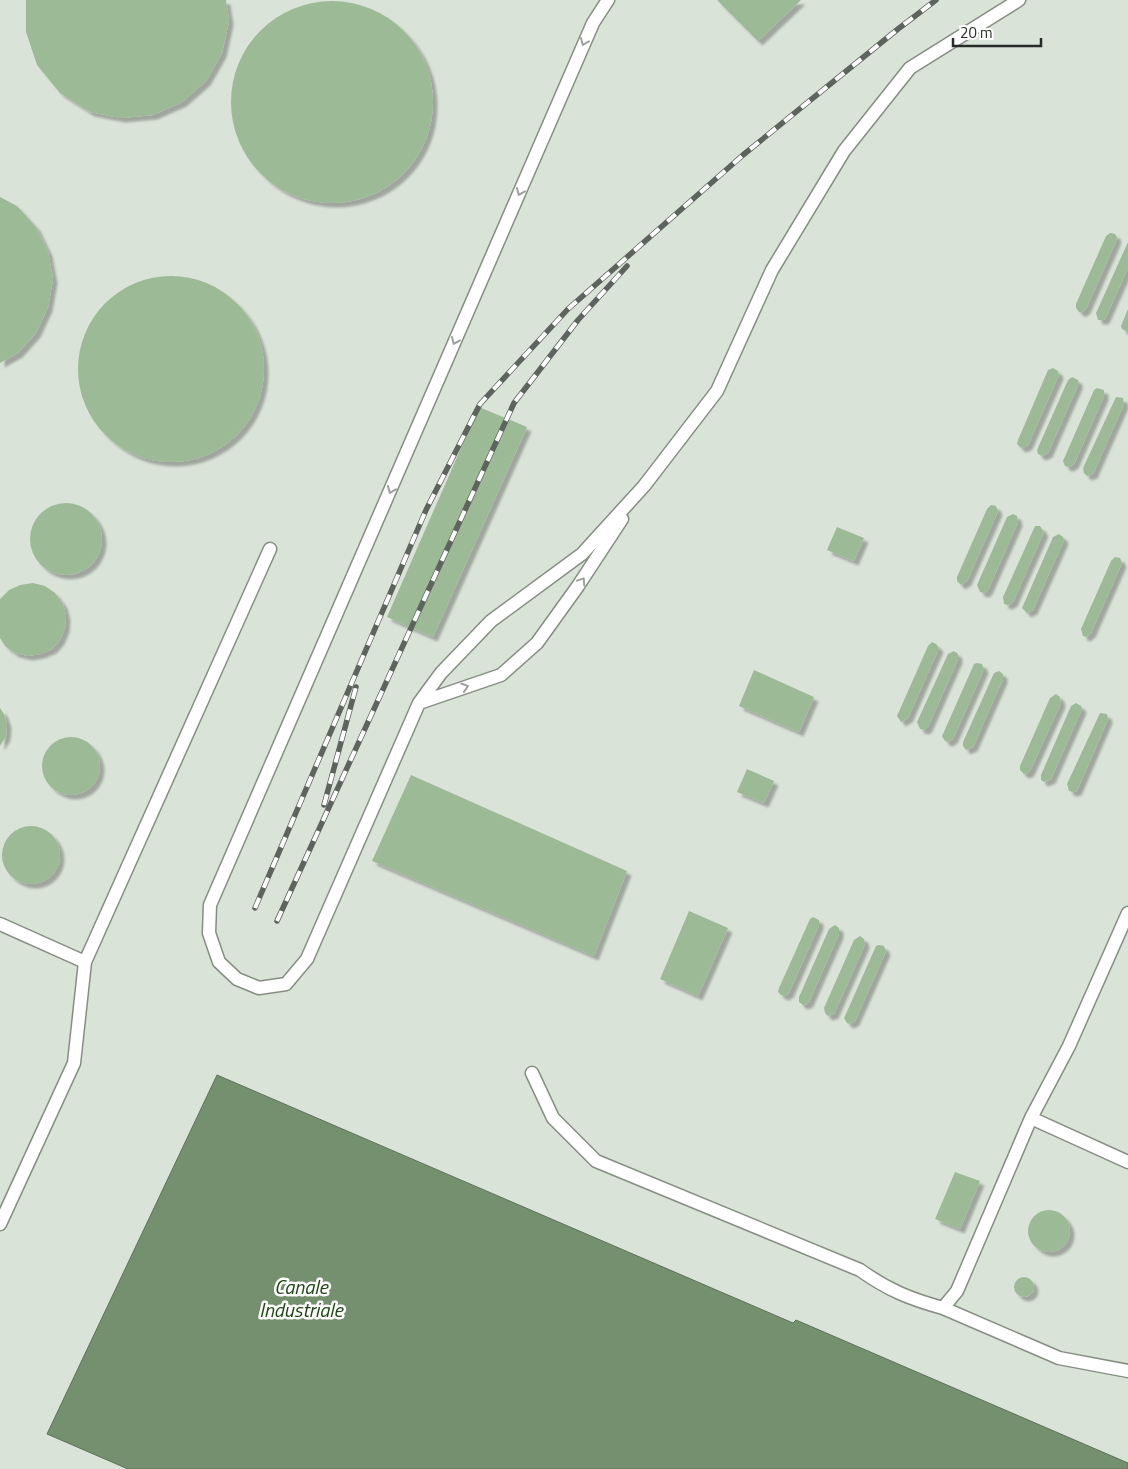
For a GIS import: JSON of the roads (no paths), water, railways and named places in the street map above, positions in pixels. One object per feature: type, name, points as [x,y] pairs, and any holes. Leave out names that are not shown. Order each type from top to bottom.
[{"type":"lane","points":[[608,0],[592,22],[210,905],[209,933],[219,962],[237,979],[258,988],[286,984],[307,959],[419,703],[441,673],[491,621],[582,554],[644,486]]},
{"type":"lane","points":[[419,703],[501,675],[537,643],[578,586],[644,486],[717,391],[772,270],[844,151],[910,68],[1020,0]]},
{"type":"lane","points":[[0,1224],[74,1063],[85,962],[270,549]]},
{"type":"lane","points":[[943,1308],[956,1291],[1031,1118],[1070,1046],[1128,913]]},
{"type":"lane","points":[[0,924],[85,962]]},
{"type":"lane","points":[[532,1073],[553,1118],[596,1161],[860,1270],[881,1285],[913,1299],[943,1308],[1059,1358],[1128,1371]]},
{"type":"lane","points":[[1031,1118],[1128,1162]]},
{"type":"water","name":"Canale Industriale","points":[[217,1075],[793,1323],[796,1320],[1128,1463],[1128,1469],[128,1469],[47,1434]]},
{"type":"railway","points":[[255,908],[426,510],[480,404],[568,309],[743,155],[936,0]]},
{"type":"railway","points":[[277,921],[514,403],[578,320],[627,266]]},
{"type":"railway","points":[[324,805],[356,687]]}]
